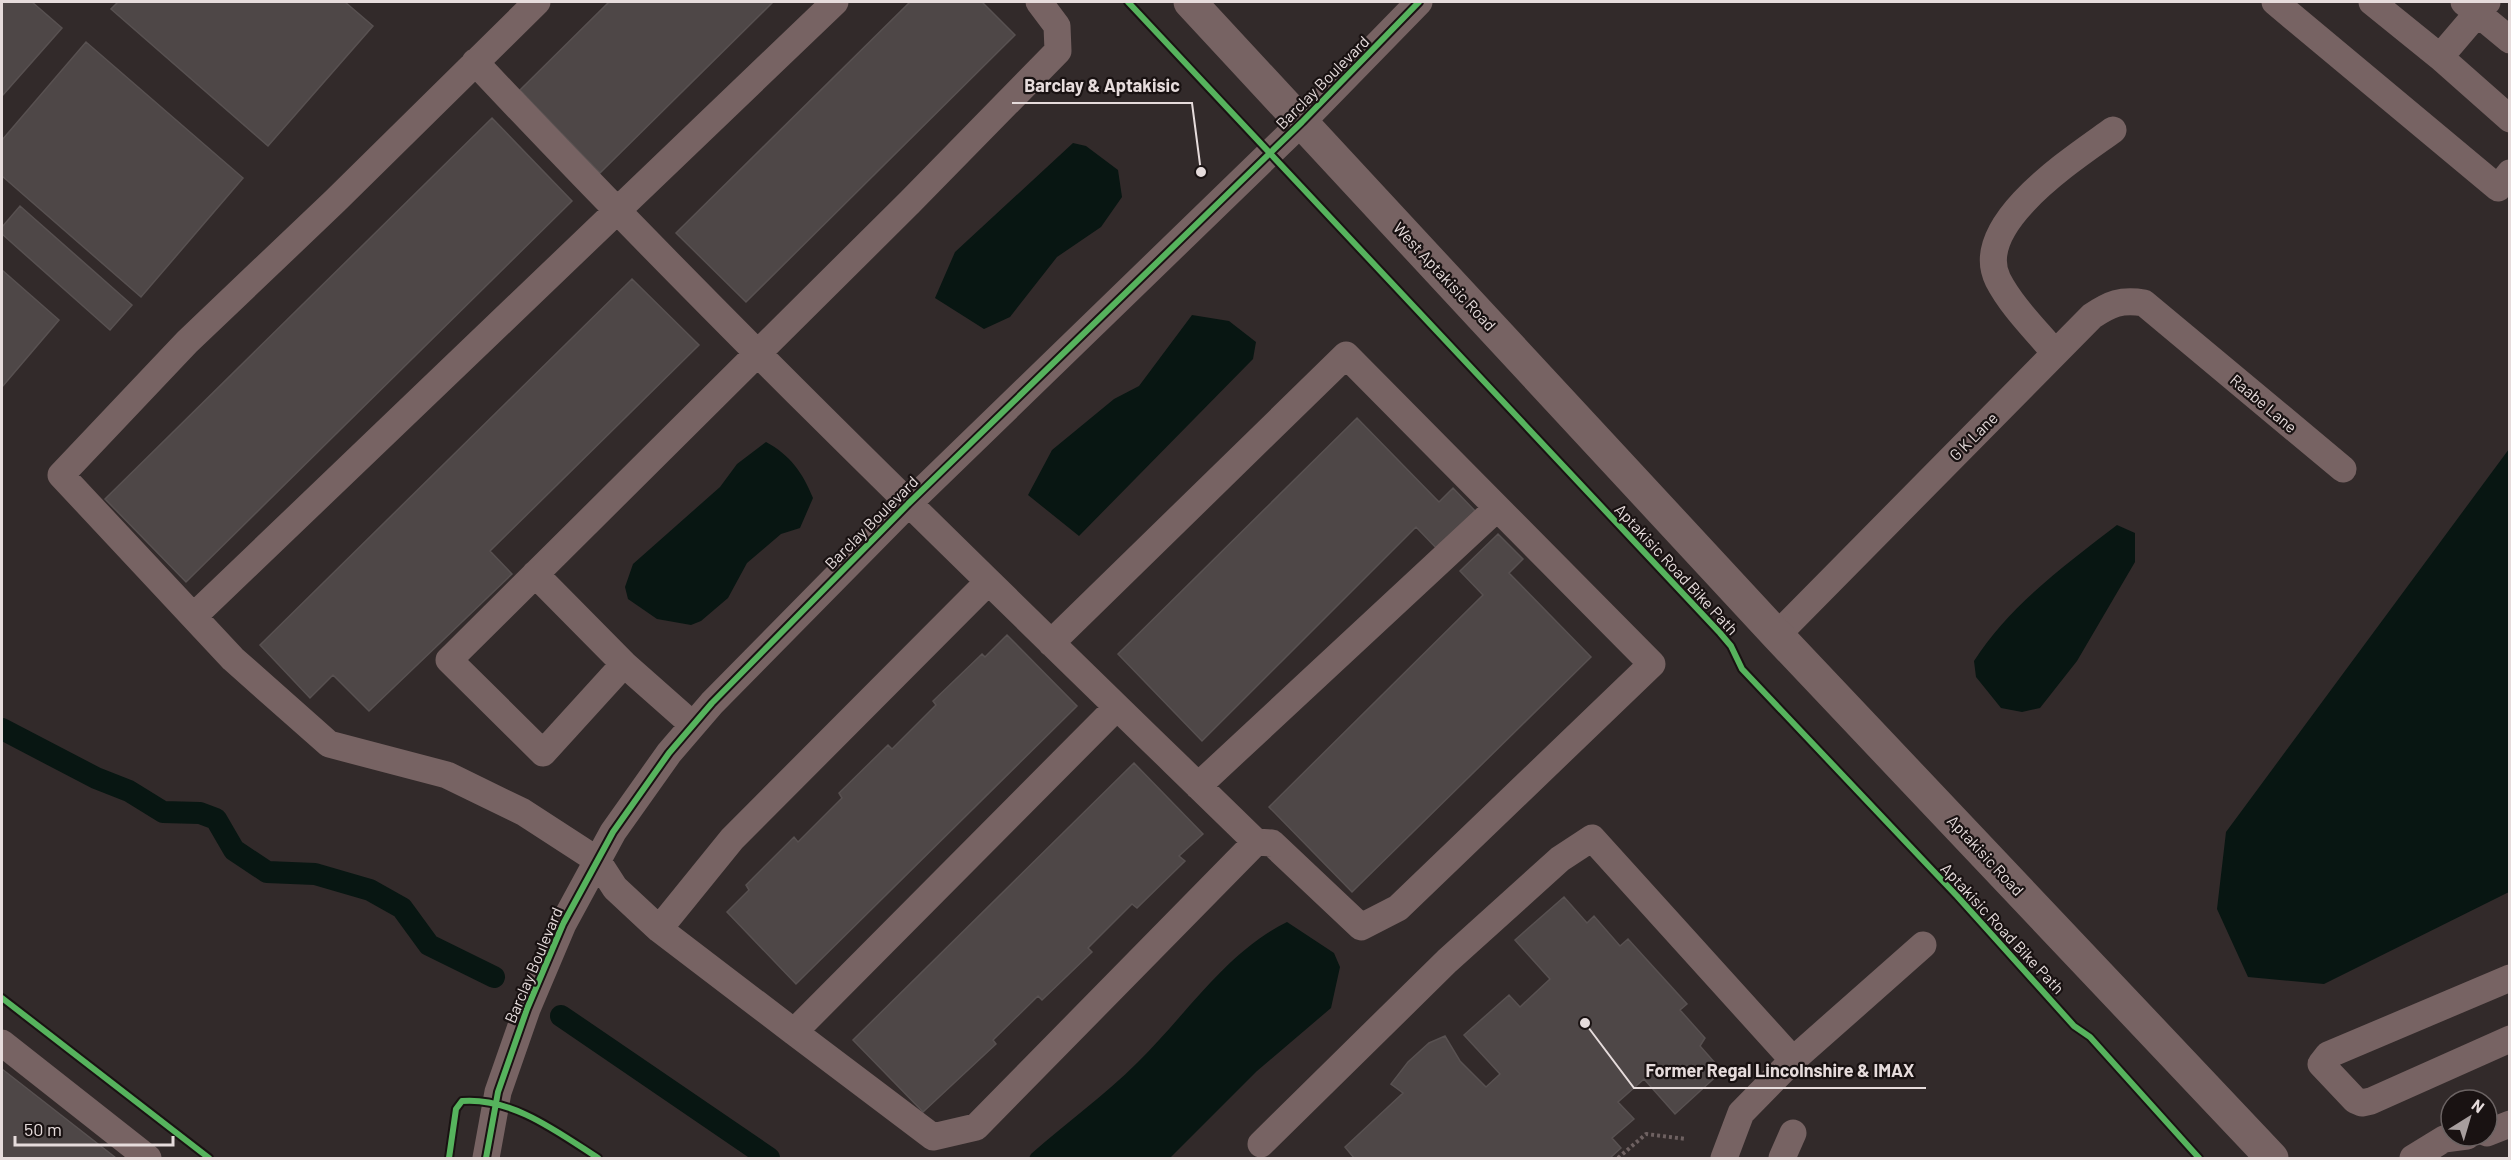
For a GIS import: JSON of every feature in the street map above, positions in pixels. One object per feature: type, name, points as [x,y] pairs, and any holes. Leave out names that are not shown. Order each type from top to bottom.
[{"type":"main road","name":"West Aptakisic Road","points":[[1190,2],[1701,550]]},
{"type":"main road","name":"Aptakisic Road","points":[[1701,550],[1777,634],[2272,1158]]},
{"type":"street","points":[[537,2],[335,201],[187,342],[62,475],[233,659],[329,744],[447,775],[523,812],[597,860],[615,888],[659,929],[933,1137],[976,1127],[1256,842]]},
{"type":"street","points":[[194,616],[835,2]]},
{"type":"street","points":[[624,664],[543,753],[449,660],[1058,51],[1056,26],[1039,2]]},
{"type":"street","name":"Barclay Boulevard","points":[[486,1158],[498,1092],[527,1009],[563,924],[613,832],[669,753],[693,725],[908,504],[1302,122],[1419,2]]},
{"type":"street","points":[[2275,2],[2498,188],[2510,173]]},
{"type":"street","points":[[2372,2],[2440,57],[2510,119]]},
{"type":"street","points":[[2440,57],[2476,5],[2510,40]]},
{"type":"street","points":[[475,62],[616,211],[908,504],[1198,786],[1256,842],[1272,843],[1362,927],[1398,908],[1652,664],[1346,355],[1051,643]]},
{"type":"street","points":[[2055,353],[1998,281],[1994,251],[1998,238],[2027,198],[2054,173],[2113,130]]},
{"type":"street","name":"G K Lane","points":[[1777,634],[2091,316],[2112,303],[2126,300],[2144,303],[2184,337]]},
{"type":"street","name":"Raabe Lane","points":[[2184,337],[2343,469]]},
{"type":"street","points":[[1198,786],[1497,508]]},
{"type":"street","points":[[535,574],[624,664],[693,725]]},
{"type":"street","points":[[659,929],[732,839],[988,582]]},
{"type":"street","points":[[794,1032],[1117,707]]},
{"type":"street","points":[[1261,1144],[1447,961],[1560,859],[1592,838],[1793,1060]]},
{"type":"street","points":[[1724,1158],[1741,1113],[1793,1060],[1923,945]]},
{"type":"street","points":[[2510,978],[2328,1055],[2321,1064],[2355,1100],[2362,1103],[2510,1039]]},
{"type":"street","points":[[2,1043],[148,1158]]},
{"type":"street","points":[[1782,1158],[1792,1133]]},
{"type":"street","points":[[2413,1158],[2439,1142]]},
{"type":"path","points":[[1618,1158],[1646,1134],[1686,1139]]},
{"type":"shaded area","points":[[1073,143],[1086,146],[1118,170],[1122,197],[1101,227],[1057,257],[1010,317],[984,329],[935,298],[955,252]]},
{"type":"shaded area","points":[[1192,315],[1229,321],[1256,342],[1253,359],[1079,536],[1028,495],[1052,450],[1114,399],[1139,386]]},
{"type":"shaded area","points":[[766,442],[795,466],[813,498],[800,528],[781,534],[747,563],[728,598],[701,621],[691,625],[657,619],[628,599],[625,587],[633,564],[720,487],[737,464]]},
{"type":"shaded area","points":[[2509,449],[2509,892],[2324,984],[2248,977],[2217,909],[2226,832]]},
{"type":"shaded area","points":[[2117,525],[2135,533],[2135,562],[2077,661],[2040,708],[2022,712],[2001,708],[1976,677],[1974,661],[1988,641],[2021,604],[2058,571]]},
{"type":"shaded area","points":[[1287,922],[1334,953],[1340,967],[1331,1008],[1257,1071],[1170,1158],[1029,1158],[1138,1062],[1226,967],[1265,935]]},
{"type":"building","points":[[2,2],[32,2],[62,28],[2,96]]},
{"type":"building","points":[[118,2],[345,2],[373,26],[268,146],[111,9]]},
{"type":"building","points":[[609,2],[773,2],[600,173],[520,90]]},
{"type":"building","points":[[910,2],[982,2],[1015,35],[746,302],[676,233]]},
{"type":"building","points":[[86,42],[243,178],[141,297],[2,176],[2,140]]},
{"type":"building","points":[[492,118],[572,201],[186,582],[105,499]]},
{"type":"building","points":[[20,206],[132,305],[110,330],[2,234],[2,227]]},
{"type":"building","points":[[2,270],[59,320],[2,387]]},
{"type":"building","points":[[632,279],[699,345],[490,551],[512,574],[369,711],[333,675],[310,698],[260,645]]},
{"type":"building","points":[[1357,418],[1439,502],[1453,488],[1478,514],[1440,552],[1416,527],[1202,741],[1118,654]]},
{"type":"building","points":[[1498,534],[1523,559],[1509,573],[1591,657],[1352,892],[1269,807],[1483,595],[1460,571]]},
{"type":"building","points":[[1007,635],[1077,706],[796,984],[727,912],[749,890],[746,885],[794,837],[798,842],[842,798],[839,793],[888,745],[892,749],[936,705],[933,701],[982,654],[985,657]]},
{"type":"building","points":[[1134,763],[1203,834],[1179,856],[1185,861],[1137,908],[1132,904],[1088,948],[1092,952],[1042,1000],[1038,996],[993,1040],[996,1044],[923,1112],[853,1040]]},
{"type":"building","points":[[1564,897],[1587,923],[1594,916],[1620,946],[1628,939],[1687,1004],[1680,1010],[1705,1038],[1700,1046],[1722,1071],[1675,1114],[1644,1079],[1618,1102],[1634,1119],[1612,1138],[1621,1148],[1610,1158],[1354,1158],[1345,1147],[1403,1093],[1391,1084],[1408,1062],[1429,1043],[1445,1036],[1460,1061],[1486,1087],[1500,1074],[1464,1035],[1509,995],[1520,1007],[1550,979],[1515,940]]},
{"type":"building","points":[[2,1069],[116,1158],[2,1158]]},
{"type":"waterway","points":[[2,729],[96,778],[129,791],[163,812],[200,813],[216,819],[234,850],[267,872],[315,874],[370,890],[402,908],[429,945],[494,977]]},
{"type":"waterway","points":[[561,1016],[769,1158]]},
{"type":"cycle path","name":"Aptakisic Road Bike Path","points":[[1128,2],[1720,633],[1731,646],[1742,669],[1957,896],[2074,1026],[2090,1037],[2199,1158]]},
{"type":"cycle path","points":[[486,1158],[498,1092],[527,1009],[563,924],[613,832],[669,753],[712,703],[908,504],[1302,122],[1419,2]]},
{"type":"cycle path","points":[[2,998],[209,1158]]},
{"type":"cycle path","points":[[449,1158],[456,1109],[462,1101],[481,1101],[517,1111],[551,1128],[598,1158]]},
{"type":"place","name":"Barclay & Aptakisic","points":[[1201,172]]},
{"type":"place","name":"Former Regal Lincolnshire & IMAX","points":[[1585,1023]]}]
